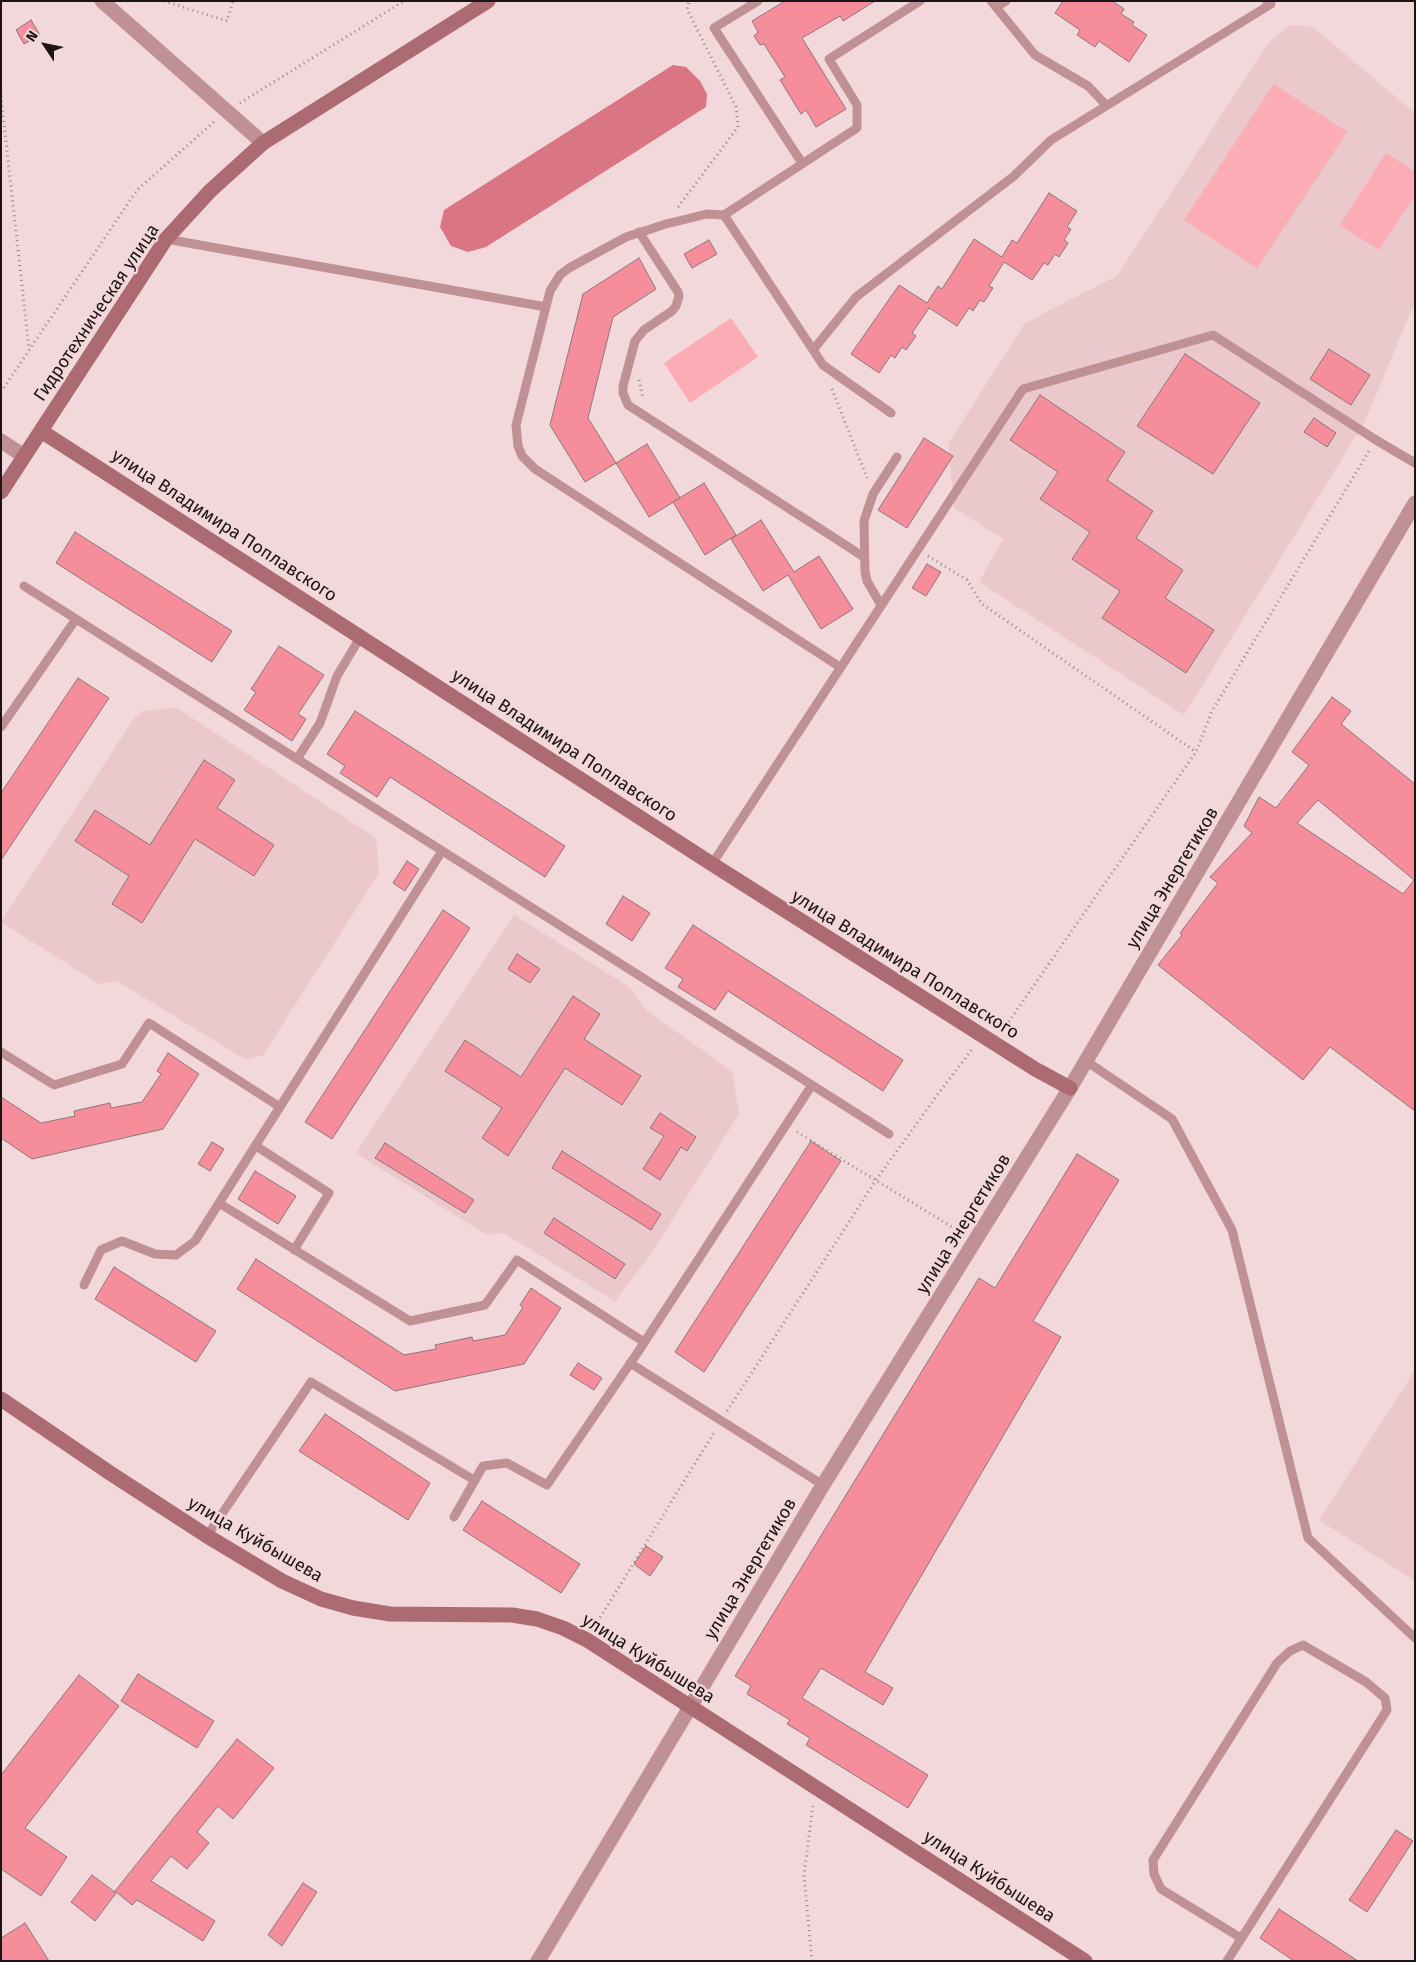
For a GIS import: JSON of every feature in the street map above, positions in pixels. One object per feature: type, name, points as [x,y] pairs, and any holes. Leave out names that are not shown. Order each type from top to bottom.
[{"type":"main road","name":"Гидротехническая улица","points":[[1,492],[166,239],[210,191],[263,143],[488,1]]},
{"type":"main road","name":"улица Владимира Поплавского","points":[[41,431],[1034,1070],[1070,1088]]},
{"type":"main road","name":"улица Куйбышева","points":[[1,1398],[110,1473],[207,1536],[282,1581],[321,1599],[353,1608],[390,1614],[512,1615],[537,1619],[563,1628],[587,1640],[1085,1961]]},
{"type":"street","points":[[102,1],[263,143]]},
{"type":"street","points":[[1,441],[24,456]]},
{"type":"street","name":"улица Энергетиков","points":[[538,1961],[823,1485],[1070,1088],[1415,504]]},
{"type":"lane","points":[[758,1],[714,28],[802,163]]},
{"type":"lane","points":[[840,667],[528,464],[518,446],[516,425],[550,291],[554,283],[569,268],[619,240],[666,224],[707,214],[724,215],[857,128],[858,105],[829,59],[920,1]]},
{"type":"lane","points":[[1006,1],[994,4],[1035,55],[1088,86],[1106,105]]},
{"type":"lane","points":[[813,350],[856,297],[1014,176],[1051,140],[1271,4],[1267,1]]},
{"type":"lane","points":[[724,215],[822,365],[891,413]]},
{"type":"lane","points":[[640,232],[678,292],[678,301],[672,311],[638,335],[628,364],[623,393],[628,405],[864,557]]},
{"type":"lane","points":[[166,239],[546,307]]},
{"type":"lane","points":[[712,864],[1022,389],[1213,335],[1415,463]]},
{"type":"lane","points":[[881,605],[868,581],[864,557],[864,521],[873,494],[897,457]]},
{"type":"lane","points":[[24,586],[889,1134]]},
{"type":"lane","points":[[1,727],[76,619]]},
{"type":"lane","points":[[297,759],[320,723],[337,676],[361,636]]},
{"type":"lane","points":[[84,1285],[101,1250],[122,1241],[155,1254],[176,1255],[195,1241],[442,851]]},
{"type":"lane","points":[[1,1052],[54,1085],[122,1064],[150,1023],[280,1107]]},
{"type":"lane","points":[[1086,1061],[1172,1119],[1232,1230],[1308,1538],[1415,1638]]},
{"type":"lane","points":[[454,1517],[483,1466],[507,1463],[547,1485],[644,1342],[812,1085]]},
{"type":"lane","points":[[256,1146],[329,1193],[294,1250]]},
{"type":"lane","points":[[219,1203],[410,1321],[485,1305],[517,1260],[644,1342]]},
{"type":"lane","points":[[630,1363],[823,1485]]},
{"type":"lane","points":[[207,1536],[311,1382],[474,1480]]},
{"type":"lane","points":[[1227,1961],[1387,1710],[1385,1698],[1366,1682],[1303,1645],[1290,1651],[1278,1663],[1153,1860],[1154,1874],[1161,1889],[1241,1938]]},
{"type":"path","points":[[164,1],[227,21],[232,1]]},
{"type":"path","points":[[1,392],[137,190],[227,111],[404,1]]},
{"type":"path","points":[[666,224],[738,127],[736,107],[688,9],[688,1]]},
{"type":"path","points":[[1,96],[29,350]]},
{"type":"path","points":[[628,364],[638,378],[642,391],[644,416]]},
{"type":"path","points":[[822,365],[873,494]]},
{"type":"path","points":[[994,1044],[1196,752],[1212,711],[1376,440]]},
{"type":"path","points":[[918,550],[967,580],[982,604],[1196,752]]},
{"type":"path","points":[[587,1640],[721,1421],[876,1180],[975,1046]]},
{"type":"path","points":[[786,1125],[975,1241]]},
{"type":"path","points":[[812,1961],[804,1875],[816,1788]]},
{"type":"shaded area","points":[[1290,25],[1313,27],[1415,113],[1415,302],[1364,423],[1184,715],[979,582],[1003,539],[954,508],[948,444],[1025,323],[1117,276],[1269,42]]},
{"type":"shaded area","points":[[673,65],[686,67],[700,81],[707,94],[706,107],[486,247],[468,252],[451,246],[440,227],[444,210]]},
{"type":"shaded area","points":[[1274,84],[1347,132],[1257,268],[1184,220]]},
{"type":"shaded area","points":[[1386,153],[1415,172],[1415,195],[1379,250],[1340,225]]},
{"type":"shaded area","points":[[731,318],[758,357],[690,403],[664,363]]},
{"type":"shaded area","points":[[177,708],[376,838],[379,873],[263,1055],[246,1060],[117,981],[99,984],[1,922],[135,717],[143,711]]},
{"type":"shaded area","points":[[514,915],[631,988],[647,1011],[732,1071],[739,1114],[650,1255],[615,1301],[503,1233],[487,1235],[356,1153]]},
{"type":"shaded area","points":[[1415,1370],[1415,1581],[1319,1520]]},
{"type":"building","points":[[785,1],[875,1],[843,21],[840,16],[802,38],[846,109],[816,127],[806,110],[801,114],[780,80],[785,77],[764,44],[760,45],[754,36],[758,32],[752,21]]},
{"type":"building","points":[[1063,1],[1112,1],[1124,9],[1121,14],[1134,22],[1132,25],[1147,35],[1129,62],[1099,41],[1095,47],[1077,35],[1080,30],[1055,13]]},
{"type":"building","points":[[31,20],[40,35],[24,44],[16,30]]},
{"type":"building","points":[[1049,193],[1077,211],[1067,227],[1071,229],[1064,240],[1068,243],[1059,257],[1055,254],[1048,265],[1044,263],[1032,280],[1004,262],[989,286],[993,288],[984,302],[980,300],[973,311],[969,308],[957,326],[929,308],[912,333],[916,336],[906,350],[902,347],[895,358],[891,355],[879,373],[851,354],[899,285],[927,303],[938,286],[942,289],[974,239],[1002,257],[1012,240],[1017,243]]},
{"type":"building","points":[[709,240],[717,254],[692,268],[684,254]]},
{"type":"building","points":[[639,258],[656,289],[613,317],[588,418],[616,463],[585,482],[550,425],[583,294]]},
{"type":"building","points":[[1329,349],[1370,375],[1351,405],[1310,379]]},
{"type":"building","points":[[1185,354],[1260,403],[1213,474],[1137,426]]},
{"type":"building","points":[[1040,395],[1125,452],[1107,480],[1153,511],[1136,538],[1183,570],[1165,598],[1214,630],[1186,673],[1102,618],[1120,591],[1072,559],[1090,532],[1040,499],[1058,472],[1010,440]]},
{"type":"building","points":[[1314,418],[1336,433],[1327,447],[1304,432]]},
{"type":"building","points":[[924,438],[953,456],[907,528],[878,510]]},
{"type":"building","points":[[647,444],[680,498],[649,517],[616,463]]},
{"type":"building","points":[[704,483],[736,535],[705,555],[673,502]]},
{"type":"building","points":[[761,520],[794,572],[819,556],[853,609],[821,629],[788,575],[763,591],[731,539]]},
{"type":"building","points":[[75,532],[232,631],[212,662],[56,563]]},
{"type":"building","points":[[927,564],[941,572],[926,596],[912,588]]},
{"type":"building","points":[[279,646],[324,675],[298,714],[306,719],[292,741],[244,710],[256,692],[251,689]]},
{"type":"building","points":[[78,678],[109,698],[1,860],[1,793]]},
{"type":"building","points":[[1332,697],[1351,711],[1341,724],[1415,784],[1415,1111],[1330,1047],[1303,1080],[1158,965],[1182,935],[1180,933],[1218,883],[1210,877],[1252,833],[1244,826],[1259,797],[1276,808],[1309,765],[1292,752]],"holes":[[[1318,800],[1414,880],[1403,894],[1297,823]]]},
{"type":"building","points":[[355,711],[565,846],[545,877],[390,777],[377,797],[340,773],[345,766],[327,754]]},
{"type":"building","points":[[204,760],[235,780],[217,808],[274,845],[254,876],[195,839],[142,923],[112,904],[129,876],[75,841],[95,810],[150,845]]},
{"type":"building","points":[[407,861],[419,869],[405,891],[393,883]]},
{"type":"building","points":[[623,896],[650,913],[632,941],[606,924]]},
{"type":"building","points":[[443,910],[470,928],[332,1139],[305,1122]]},
{"type":"building","points":[[693,925],[903,1060],[883,1091],[728,991],[715,1010],[678,987],[683,979],[665,968]]},
{"type":"building","points":[[517,954],[540,969],[530,983],[508,969]]},
{"type":"building","points":[[573,996],[600,1014],[584,1039],[641,1076],[622,1105],[565,1068],[508,1156],[482,1138],[502,1108],[445,1071],[465,1040],[521,1077]]},
{"type":"building","points":[[168,1053],[199,1074],[163,1129],[32,1159],[1,1138],[1,1097],[41,1123],[75,1116],[74,1111],[110,1103],[111,1108],[142,1102],[161,1074],[157,1071]]},
{"type":"building","points":[[660,1113],[696,1137],[687,1151],[681,1147],[660,1180],[643,1169],[664,1136],[650,1128]]},
{"type":"building","points":[[811,1141],[841,1161],[704,1372],[675,1352]]},
{"type":"building","points":[[212,1142],[224,1149],[210,1171],[198,1164]]},
{"type":"building","points":[[385,1143],[474,1200],[465,1213],[375,1158]]},
{"type":"building","points":[[562,1151],[661,1214],[651,1230],[552,1168]]},
{"type":"building","points":[[1077,1154],[1119,1180],[1033,1321],[1061,1337],[865,1672],[893,1688],[883,1705],[821,1668],[802,1698],[928,1775],[908,1808],[806,1745],[810,1738],[787,1724],[790,1720],[747,1694],[751,1686],[735,1676],[979,1278],[995,1288]]},
{"type":"building","points":[[255,1171],[296,1196],[278,1224],[238,1199]]},
{"type":"building","points":[[554,1218],[625,1264],[615,1279],[544,1233]]},
{"type":"building","points":[[256,1259],[404,1355],[436,1349],[435,1345],[472,1337],[473,1341],[505,1335],[523,1307],[520,1305],[531,1288],[561,1308],[524,1364],[395,1391],[237,1289]]},
{"type":"building","points":[[114,1267],[216,1331],[196,1362],[95,1299]]},
{"type":"building","points":[[578,1363],[602,1378],[594,1390],[570,1375]]},
{"type":"building","points":[[325,1414],[430,1483],[408,1520],[299,1451]]},
{"type":"building","points":[[482,1501],[580,1564],[561,1593],[463,1530]]},
{"type":"building","points":[[646,1546],[663,1557],[650,1576],[634,1564]]},
{"type":"building","points":[[138,1674],[214,1721],[197,1748],[121,1701]]},
{"type":"building","points":[[79,1675],[119,1706],[25,1828],[67,1857],[41,1896],[1,1869],[1,1775]]},
{"type":"building","points":[[237,1739],[274,1768],[233,1819],[218,1806],[197,1832],[209,1843],[187,1869],[171,1856],[151,1881],[215,1921],[203,1941],[137,1900],[132,1905],[115,1891]]},
{"type":"building","points":[[1396,1830],[1413,1841],[1367,1912],[1349,1900]]},
{"type":"building","points":[[92,1875],[116,1893],[95,1921],[71,1902]]},
{"type":"building","points":[[303,1883],[317,1892],[282,1946],[268,1935]]},
{"type":"building","points":[[1279,1909],[1358,1961],[1294,1961],[1260,1938]]},
{"type":"building","points":[[25,1923],[49,1961],[1,1961],[1,1938]]}]
